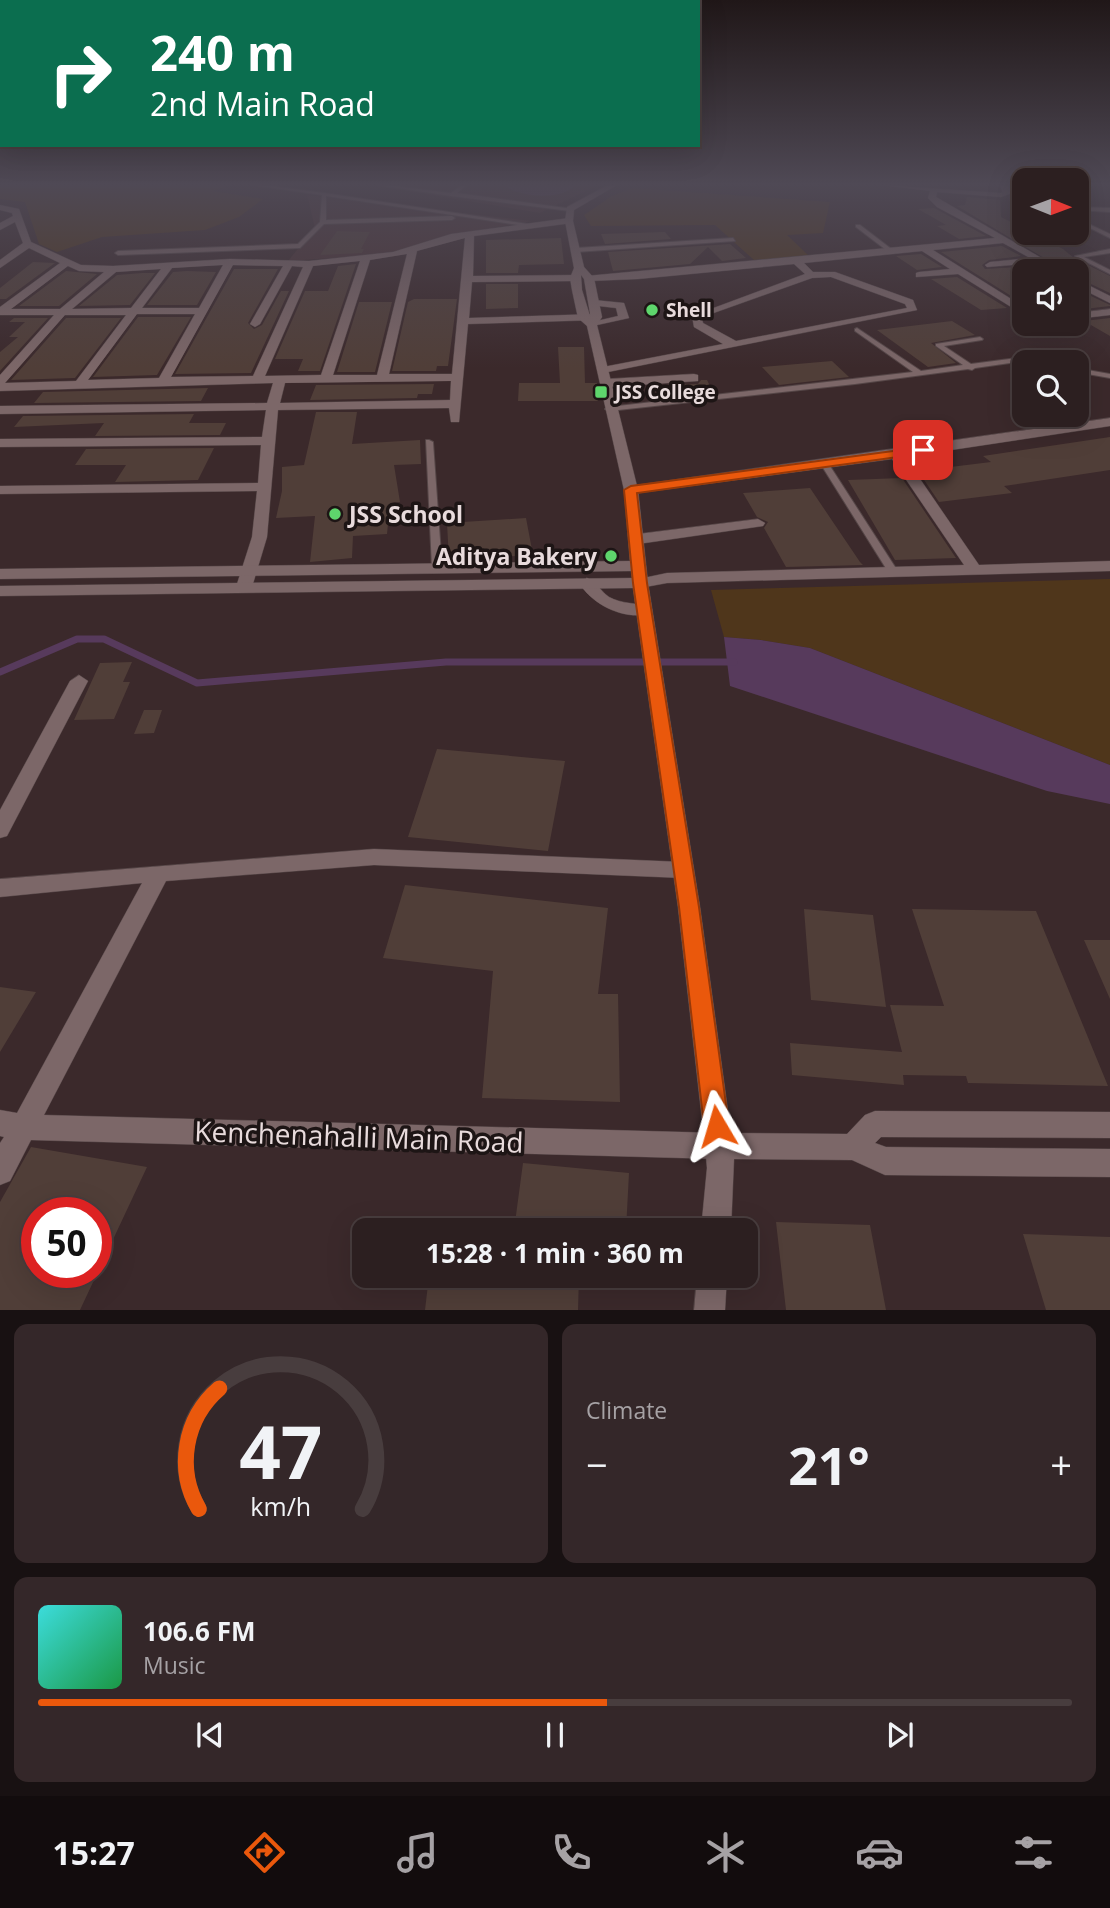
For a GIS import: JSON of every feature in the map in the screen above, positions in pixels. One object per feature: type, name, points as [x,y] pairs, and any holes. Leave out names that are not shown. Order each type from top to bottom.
[{"type":"street","points":[[0,265],[26,246]]},
{"type":"street","points":[[33,246],[79,268],[113,269],[170,264],[309,264],[365,260],[424,246]]},
{"type":"street","points":[[455,419],[456,377],[470,279],[470,246]]},
{"type":"street","points":[[575,246],[577,273],[604,372],[610,409],[631,490],[647,635],[683,870],[719,1146],[721,1168],[717,1218]]},
{"type":"street","points":[[470,279],[577,273],[589,278],[638,276],[944,246]]},
{"type":"street","points":[[1016,246],[1038,259]]},
{"type":"street","points":[[925,248],[1012,304]]},
{"type":"street","points":[[382,379],[413,250]]},
{"type":"street","points":[[325,380],[365,260]]},
{"type":"street","points":[[797,261],[811,275]]},
{"type":"street","points":[[163,382],[200,311],[230,262]]},
{"type":"street","points":[[66,263],[0,312],[200,311]]},
{"type":"street","points":[[990,265],[1012,263]]},
{"type":"street","points":[[80,383],[170,264]]},
{"type":"street","points":[[255,324],[289,264]]},
{"type":"street","points":[[257,380],[309,264]]},
{"type":"street","points":[[0,382],[62,312],[113,269]]},
{"type":"street","points":[[919,275],[960,271]]},
{"type":"street","points":[[604,372],[729,342],[912,310],[912,305],[832,274],[811,275],[696,318],[698,325],[729,342]]},
{"type":"street","points":[[589,278],[594,303],[591,320]]},
{"type":"street","points":[[1089,289],[1110,300]]},
{"type":"street","points":[[463,321],[625,318],[620,305],[594,303]]},
{"type":"street","points":[[1089,314],[1110,312]]},
{"type":"street","points":[[604,372],[694,378]]},
{"type":"street","points":[[0,387],[80,383],[456,377]]},
{"type":"street","points":[[244,587],[252,570],[266,487],[270,408],[280,380]]},
{"type":"street","points":[[0,410],[455,404]]},
{"type":"street","points":[[631,490],[1110,422]]},
{"type":"street","points":[[0,443],[268,441]]},
{"type":"street","points":[[896,454],[974,569]]},
{"type":"street","points":[[0,490],[266,487]]},
{"type":"street","points":[[638,540],[758,523]]},
{"type":"street","points":[[0,574],[437,568],[640,574],[667,578],[1110,566]]},
{"type":"street","points":[[0,591],[587,583],[640,574]]},
{"type":"street","points":[[587,583],[595,594],[610,604],[644,610]]},
{"type":"street","points":[[0,830],[79,681]]},
{"type":"street","points":[[0,888],[374,857],[683,870]]},
{"type":"street","points":[[0,1171],[13,1125],[159,873]]},
{"type":"street","points":[[1110,1125],[875,1124],[853,1147],[886,1161],[1110,1163]]},
{"type":"street","name":"Kenchenahalli Main Road","points":[[13,1125],[719,1146],[853,1147]]},
{"type":"street","points":[[709,1310],[711,1288]]},
{"type":"lane","points":[[118,253],[296,246]]},
{"type":"lane","points":[[576,250],[637,246]]},
{"type":"lane","points":[[884,246],[892,252]]},
{"type":"lane","points":[[1110,251],[1078,256],[1110,272]]},
{"type":"lane","points":[[858,330],[921,374]]},
{"type":"lane","points":[[972,368],[938,345],[980,340]]},
{"type":"lane","points":[[610,409],[972,368],[1012,361]]},
{"type":"lane","points":[[1089,372],[1110,376]]},
{"type":"lane","points":[[429,442],[437,568]]},
{"type":"lane","points":[[824,463],[892,570]]},
{"type":"shaded area","points":[[44,246],[75,246],[57,252]]},
{"type":"shaded area","points":[[300,246],[417,246],[393,254],[288,261]]},
{"type":"shaded area","points":[[739,246],[799,246],[809,256],[754,260]]},
{"type":"shaded area","points":[[1110,579],[1110,765],[810,648],[724,637],[711,590]]},
{"type":"shaded area","points":[[724,637],[810,648],[1110,765],[1110,804],[1047,791],[730,686]]},
{"type":"building","points":[[326,246],[363,246],[361,249],[364,249],[362,253],[320,255]]},
{"type":"building","points":[[486,246],[562,246],[564,264],[519,265],[518,273],[486,273]]},
{"type":"building","points":[[697,246],[732,246],[746,258],[722,261],[708,247],[690,264],[613,271],[608,252]]},
{"type":"building","points":[[1002,246],[1021,256],[989,260],[982,265],[985,269],[1012,267],[1012,296],[941,252]]},
{"type":"building","points":[[1024,246],[1057,246],[1076,259],[1046,259]]},
{"type":"building","points":[[921,254],[942,267],[917,270],[896,256]]},
{"type":"building","points":[[33,262],[55,263],[6,299],[0,299],[0,288]]},
{"type":"building","points":[[356,264],[320,371],[298,371],[303,359],[275,359],[305,291],[328,291],[338,266]]},
{"type":"building","points":[[1089,266],[1110,276],[1110,293],[1089,283]]},
{"type":"building","points":[[234,269],[278,269],[248,323],[254,329],[262,325],[281,291],[289,291],[251,373],[175,374]]},
{"type":"building","points":[[66,271],[97,274],[59,306],[19,306]]},
{"type":"building","points":[[173,272],[216,272],[197,305],[147,305]]},
{"type":"building","points":[[155,273],[130,305],[79,306],[117,275]]},
{"type":"building","points":[[957,277],[1007,308],[981,310],[931,279]]},
{"type":"building","points":[[486,284],[518,284],[518,308],[486,309]]},
{"type":"building","points":[[1089,295],[1110,305],[1089,308]]},
{"type":"building","points":[[414,299],[457,299],[448,366],[437,366],[436,371],[392,371],[408,302]]},
{"type":"building","points":[[359,302],[392,302],[375,372],[337,372]]},
{"type":"building","points":[[138,317],[191,317],[157,375],[93,377]]},
{"type":"building","points":[[14,318],[48,318],[0,371],[0,352],[18,337],[9,337],[25,322],[9,322]]},
{"type":"building","points":[[66,318],[121,318],[75,378],[11,380]]},
{"type":"building","points":[[1110,318],[1110,336],[1089,324],[1089,320]]},
{"type":"building","points":[[952,321],[975,335],[931,343],[956,363],[928,367],[877,330]]},
{"type":"building","points":[[558,347],[584,347],[585,383],[597,383],[598,401],[518,401],[519,383],[560,383]]},
{"type":"building","points":[[832,361],[849,377],[779,385],[762,367]]},
{"type":"building","points":[[701,380],[707,380],[713,392],[676,397],[671,385],[698,384]]},
{"type":"building","points":[[434,384],[432,394],[418,394],[417,398],[310,400],[316,385]]},
{"type":"building","points":[[208,388],[201,401],[34,403],[43,392]]},
{"type":"building","points":[[316,412],[357,412],[352,444],[420,440],[421,464],[394,465],[400,502],[390,503],[387,534],[353,536],[352,558],[310,562],[315,516],[276,518],[282,491],[282,467],[304,465]]},
{"type":"building","points":[[194,414],[189,423],[226,423],[220,435],[95,436],[104,423],[14,427],[23,416]]},
{"type":"building","points":[[1110,437],[1110,470],[1004,486],[1012,493],[939,502],[918,471],[991,462],[983,456]]},
{"type":"building","points":[[214,448],[198,480],[115,482],[126,465],[75,465],[86,449]]},
{"type":"building","points":[[902,478],[956,558],[895,560],[848,480]]},
{"type":"building","points":[[810,488],[863,565],[786,567],[764,528],[768,522],[757,517],[743,493]]},
{"type":"building","points":[[526,518],[533,555],[449,560],[447,523]]},
{"type":"building","points":[[132,662],[123,682],[130,682],[114,719],[74,720],[100,663]]},
{"type":"building","points":[[144,710],[162,710],[154,733],[134,734]]},
{"type":"building","points":[[437,749],[565,761],[548,851],[408,837]]},
{"type":"building","points":[[405,885],[608,908],[598,994],[618,994],[620,1102],[482,1098],[493,971],[383,958]]},
{"type":"building","points":[[804,909],[873,915],[886,1007],[811,1000]]},
{"type":"building","points":[[912,909],[1036,911],[1108,1086],[968,1083],[966,1076],[903,1075],[904,1085],[792,1075],[790,1043],[902,1052],[890,1005],[944,1006]]},
{"type":"building","points":[[1084,940],[1110,940],[1110,999]]},
{"type":"building","points":[[0,987],[36,992],[0,1052]]},
{"type":"building","points":[[31,1147],[147,1167],[112,1242],[112,1197],[21,1197],[21,1288],[90,1288],[80,1310],[0,1310],[0,1202]]},
{"type":"building","points":[[523,1163],[629,1173],[627,1218],[516,1218]]},
{"type":"building","points":[[776,1222],[870,1225],[886,1310],[786,1310]]},
{"type":"building","points":[[1023,1234],[1110,1237],[1110,1310],[1046,1310]]},
{"type":"building","points":[[428,1288],[579,1288],[578,1310],[425,1310]]},
{"type":"waterway","points":[[0,672],[77,639],[104,639],[197,683],[446,662],[734,662]]},
{"type":"place","name":"Shell","points":[[652,310]]},
{"type":"place","name":"JSS College","points":[[601,392]]},
{"type":"place","name":"JSS School","points":[[335,514]]},
{"type":"place","name":"Aditya Bakery","points":[[611,556]]},
{"type":"route","points":[[717,1126],[689,907],[640,583],[638,540],[631,490],[923,450]]}]
